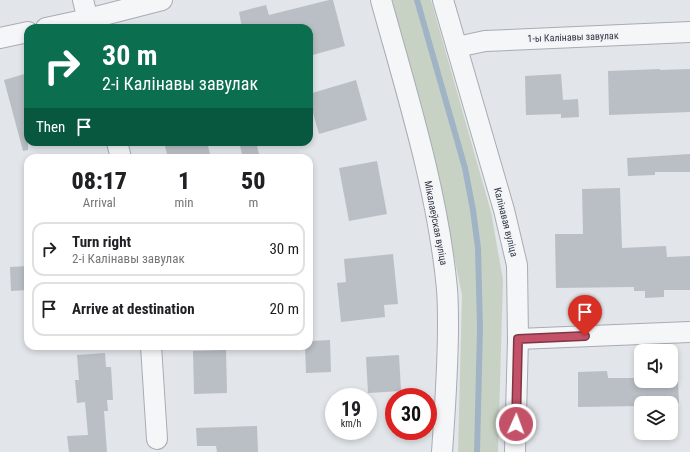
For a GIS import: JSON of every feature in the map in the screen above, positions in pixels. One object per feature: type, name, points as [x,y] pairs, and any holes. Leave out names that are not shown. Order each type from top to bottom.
[{"type":"street","points":[[83,0],[89,24],[162,0]]},
{"type":"street","name":"Мікалаеўская вуліца","points":[[381,0],[420,145],[436,214],[443,254],[447,291],[448,358],[442,452]]},
{"type":"street","name":"Калінавая вуліца","points":[[443,0],[504,210],[517,265],[518,339],[515,452]]},
{"type":"street","name":"1-ы Калінавы завулак","points":[[457,47],[485,41],[690,32]]},
{"type":"street","points":[[0,38],[24,33]]},
{"type":"street","points":[[518,339],[690,332]]},
{"type":"street","points":[[151,350],[158,439]]},
{"type":"green space","points":[[392,0],[431,0],[491,212],[503,280],[498,452],[458,452],[462,295],[428,131]]},
{"type":"building","points":[[333,0],[345,46],[313,55],[313,24],[241,24],[239,12],[266,5],[269,15]]},
{"type":"building","points":[[690,69],[690,112],[609,115],[608,71]]},
{"type":"building","points":[[24,74],[24,146],[28,146],[28,150],[23,151],[4,80]]},
{"type":"building","points":[[561,74],[563,100],[578,99],[579,117],[561,118],[561,114],[526,115],[525,76]]},
{"type":"building","points":[[356,80],[367,120],[319,134],[313,113],[313,93]]},
{"type":"building","points":[[165,146],[208,146],[210,154],[167,154]]},
{"type":"building","points":[[240,146],[257,146],[259,154],[242,154]]},
{"type":"building","points":[[690,154],[690,172],[655,172],[655,175],[628,176],[627,158]]},
{"type":"building","points":[[377,161],[387,214],[349,221],[339,168]]},
{"type":"building","points":[[620,188],[622,248],[666,246],[667,257],[690,256],[690,290],[664,290],[664,297],[645,298],[645,291],[634,291],[634,287],[556,288],[555,234],[583,234],[582,189]]},
{"type":"building","points":[[393,254],[398,304],[384,305],[385,317],[341,322],[337,283],[346,282],[344,259]]},
{"type":"building","points":[[24,266],[24,290],[11,291],[10,267]]},
{"type":"building","points":[[330,340],[331,372],[306,373],[305,350],[313,350],[313,341]]},
{"type":"building","points":[[226,350],[227,393],[194,394],[193,351]]},
{"type":"building","points":[[105,353],[106,367],[111,367],[113,400],[107,400],[108,411],[104,411],[107,452],[69,452],[67,436],[88,435],[85,402],[77,403],[75,380],[79,380],[77,355]]},
{"type":"building","points":[[399,355],[401,388],[385,388],[385,392],[377,392],[377,388],[368,388],[366,357]]},
{"type":"building","points":[[607,371],[608,378],[634,378],[634,388],[678,388],[678,381],[679,403],[678,396],[634,396],[634,406],[578,407],[578,372]]},
{"type":"building","points":[[257,426],[258,452],[217,452],[216,446],[197,446],[196,428]]},
{"type":"waterway","points":[[417,0],[465,168],[473,210],[478,248],[480,328],[477,452]]},
{"type":"route","points":[[516,424],[518,339],[585,336]]}]
